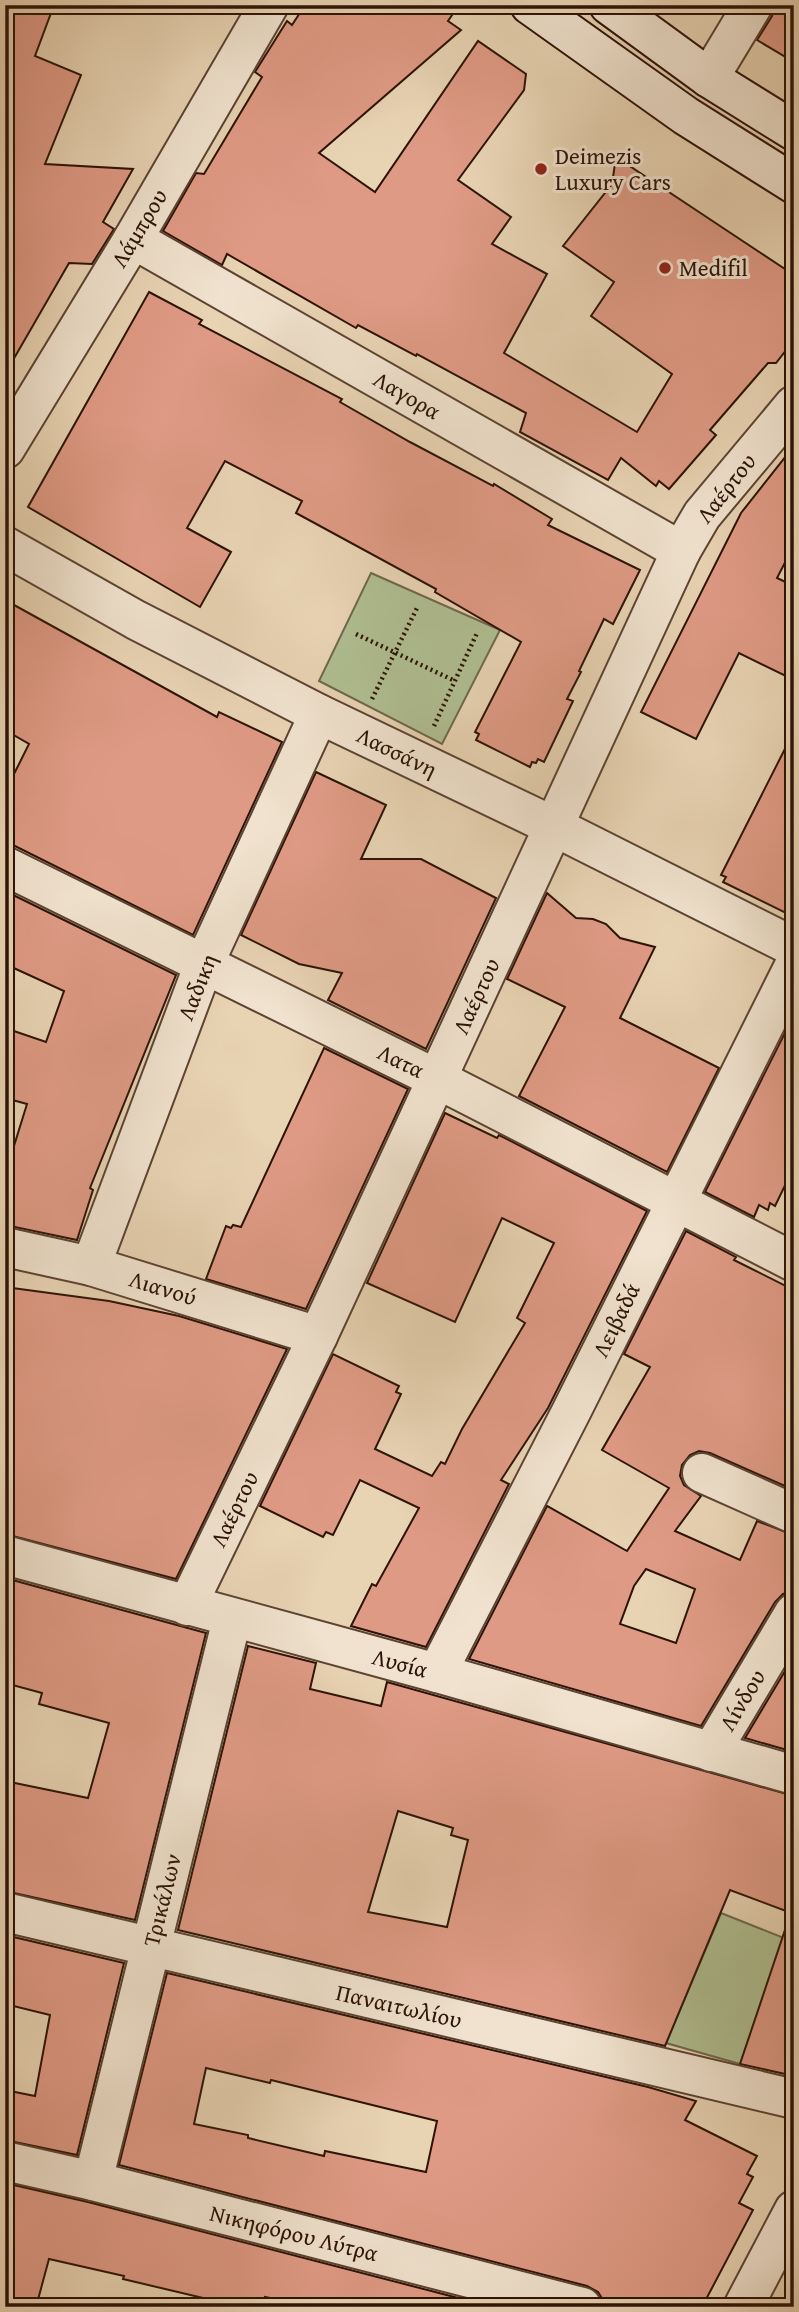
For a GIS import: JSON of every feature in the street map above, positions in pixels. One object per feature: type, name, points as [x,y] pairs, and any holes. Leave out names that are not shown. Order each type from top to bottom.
[{"type":"street","name":"Λάμπρου","points":[[5,449],[133,239],[269,5]]},
{"type":"street","points":[[530,5],[686,116],[794,184]]},
{"type":"street","points":[[609,5],[709,78],[794,131]]},
{"type":"street","points":[[709,78],[754,5]]},
{"type":"street","name":"Λαγορα","points":[[133,239],[681,551]]},
{"type":"street","name":"Λαέρτου","points":[[187,1605],[318,1336],[681,551],[702,516],[794,405]]},
{"type":"street","name":"Λασσάνη","points":[[5,546],[136,621],[318,714],[555,827],[794,947]]},
{"type":"street","name":"Λαδικη","points":[[91,1266],[204,964],[318,714]]},
{"type":"street","name":"Λατα","points":[[5,866],[437,1079],[794,1262]]},
{"type":"street","name":"Λειβαδά","points":[[437,1673],[794,966]]},
{"type":"street","name":"Λιανού","points":[[5,1247],[91,1266],[318,1336]]},
{"type":"street","points":[[702,1472],[794,1514]]},
{"type":"street","name":"Λυσία","points":[[5,1555],[437,1673],[794,1775]]},
{"type":"street","name":"Λίνδου","points":[[711,1752],[794,1613]]},
{"type":"street","name":"Τρικάλων","points":[[93,2181],[232,1619]]},
{"type":"street","name":"Παναιτωλίου","points":[[5,1912],[794,2099]]},
{"type":"street","name":"Νικηφόρου Λύτρα","points":[[5,2161],[93,2181],[583,2307]]},
{"type":"street","points":[[743,2307],[794,2210]]},
{"type":"path","points":[[372,699],[417,608]]},
{"type":"path","points":[[417,762],[477,633]]},
{"type":"path","points":[[356,634],[455,681]]},
{"type":"green space","points":[[371,573],[500,630],[442,744],[319,681]]},
{"type":"green space","points":[[721,1913],[784,1938],[740,2064],[666,2043]]},
{"type":"building","points":[[5,5],[54,5],[35,56],[81,75],[45,164],[133,169],[103,222],[114,229],[92,264],[69,263],[5,374]]},
{"type":"building","points":[[305,5],[459,5],[448,21],[461,30],[319,153],[375,192],[478,41],[526,74],[524,90],[458,180],[511,217],[492,244],[547,274],[504,353],[637,432],[672,374],[591,316],[614,282],[563,246],[612,184],[616,157],[794,275],[794,340],[776,363],[768,363],[710,430],[716,435],[669,489],[659,481],[656,486],[621,458],[608,480],[520,432],[526,413],[417,354],[416,356],[358,325],[356,328],[227,254],[222,265],[163,231],[196,173],[204,174],[262,77],[255,72],[287,21],[292,25]]},
{"type":"building","points":[[775,5],[794,5],[794,62],[757,40],[772,16]]},
{"type":"building","points":[[149,292],[202,320],[199,324],[342,399],[340,402],[410,442],[493,486],[494,484],[552,519],[548,525],[640,570],[613,624],[604,619],[567,699],[573,701],[544,762],[538,759],[536,763],[532,762],[530,767],[476,740],[479,734],[475,732],[521,642],[435,592],[436,589],[296,513],[302,501],[225,461],[187,528],[231,552],[200,607],[28,507]]},
{"type":"building","points":[[794,446],[794,545],[777,578],[794,586],[794,680],[739,653],[696,739],[641,712],[741,513]]},
{"type":"building","points":[[5,600],[217,717],[219,712],[282,742],[193,935],[15,846],[5,844],[5,792],[29,744],[5,730]]},
{"type":"building","points":[[794,731],[794,917],[723,882],[726,877],[721,875]]},
{"type":"building","points":[[316,772],[386,805],[361,859],[421,859],[496,898],[426,1049],[328,1000],[342,973],[299,964],[241,935]]},
{"type":"building","points":[[5,891],[176,975],[90,1188],[93,1190],[77,1240],[5,1225],[5,1175],[27,1104],[5,1098],[5,1028],[46,1042],[64,991],[5,964]]},
{"type":"building","points":[[547,893],[576,918],[593,919],[606,924],[620,938],[655,947],[620,1018],[719,1068],[667,1172],[519,1096],[565,1007],[507,979]]},
{"type":"building","points":[[794,1015],[794,1167],[775,1206],[770,1203],[768,1210],[759,1205],[754,1217],[705,1192]]},
{"type":"building","points":[[324,1048],[408,1089],[306,1309],[206,1279],[226,1226],[241,1227]]},
{"type":"building","points":[[445,1113],[497,1138],[499,1135],[647,1211],[548,1408],[501,1480],[509,1484],[426,1647],[351,1626],[372,1584],[376,1586],[419,1508],[360,1480],[333,1535],[326,1532],[323,1537],[260,1506],[333,1354],[399,1386],[396,1392],[401,1394],[375,1449],[432,1476],[441,1462],[445,1464],[462,1429],[525,1323],[517,1318],[554,1243],[502,1218],[455,1322],[367,1283]]},
{"type":"building","points":[[686,1231],[736,1257],[734,1260],[794,1290],[794,1490],[710,1453],[699,1451],[690,1455],[682,1465],[680,1476],[684,1485],[701,1496],[675,1531],[740,1560],[757,1521],[794,1535],[794,1591],[783,1594],[775,1602],[701,1726],[469,1659],[547,1506],[627,1551],[669,1488],[602,1450],[650,1367],[624,1354]],"holes":[[[646,1569],[695,1589],[676,1643],[620,1624],[634,1586]]]},
{"type":"building","points":[[5,1287],[109,1301],[179,1316],[287,1349],[176,1579],[5,1534]]},
{"type":"building","points":[[5,1578],[206,1633],[135,1920],[5,1891],[5,1781],[88,1798],[109,1723],[39,1704],[42,1693],[5,1683]]},
{"type":"building","points":[[248,1646],[316,1663],[310,1689],[381,1706],[387,1682],[794,1796],[794,1914],[730,1890],[665,2046],[178,1930]],"holes":[[[398,1811],[453,1828],[451,1835],[468,1840],[447,1927],[368,1912]]]},
{"type":"building","points":[[794,1656],[794,1752],[745,1738]]},
{"type":"building","points":[[788,1921],[794,1922],[794,2076],[740,2064]]},
{"type":"building","points":[[5,1935],[124,1963],[77,2155],[5,2140],[5,2090],[35,2096],[50,2015],[5,2004]]},
{"type":"building","points":[[167,1973],[648,2087],[696,2101],[685,2120],[757,2156],[747,2174],[753,2177],[739,2203],[753,2210],[702,2307],[653,2307],[622,2299],[621,2307],[603,2307],[603,2300],[598,2292],[587,2286],[119,2165]],"holes":[[[206,2068],[270,2083],[271,2080],[437,2121],[426,2172],[325,2151],[324,2156],[248,2138],[248,2135],[194,2124]]]},
{"type":"building","points":[[5,2183],[493,2307],[313,2307],[265,2297],[263,2307],[219,2307],[220,2302],[49,2259],[36,2307],[5,2307]]},
{"type":"place","name":"Deimezis Luxury Cars","points":[[541,169]]},
{"type":"place","name":"Medifil","points":[[665,268]]}]
